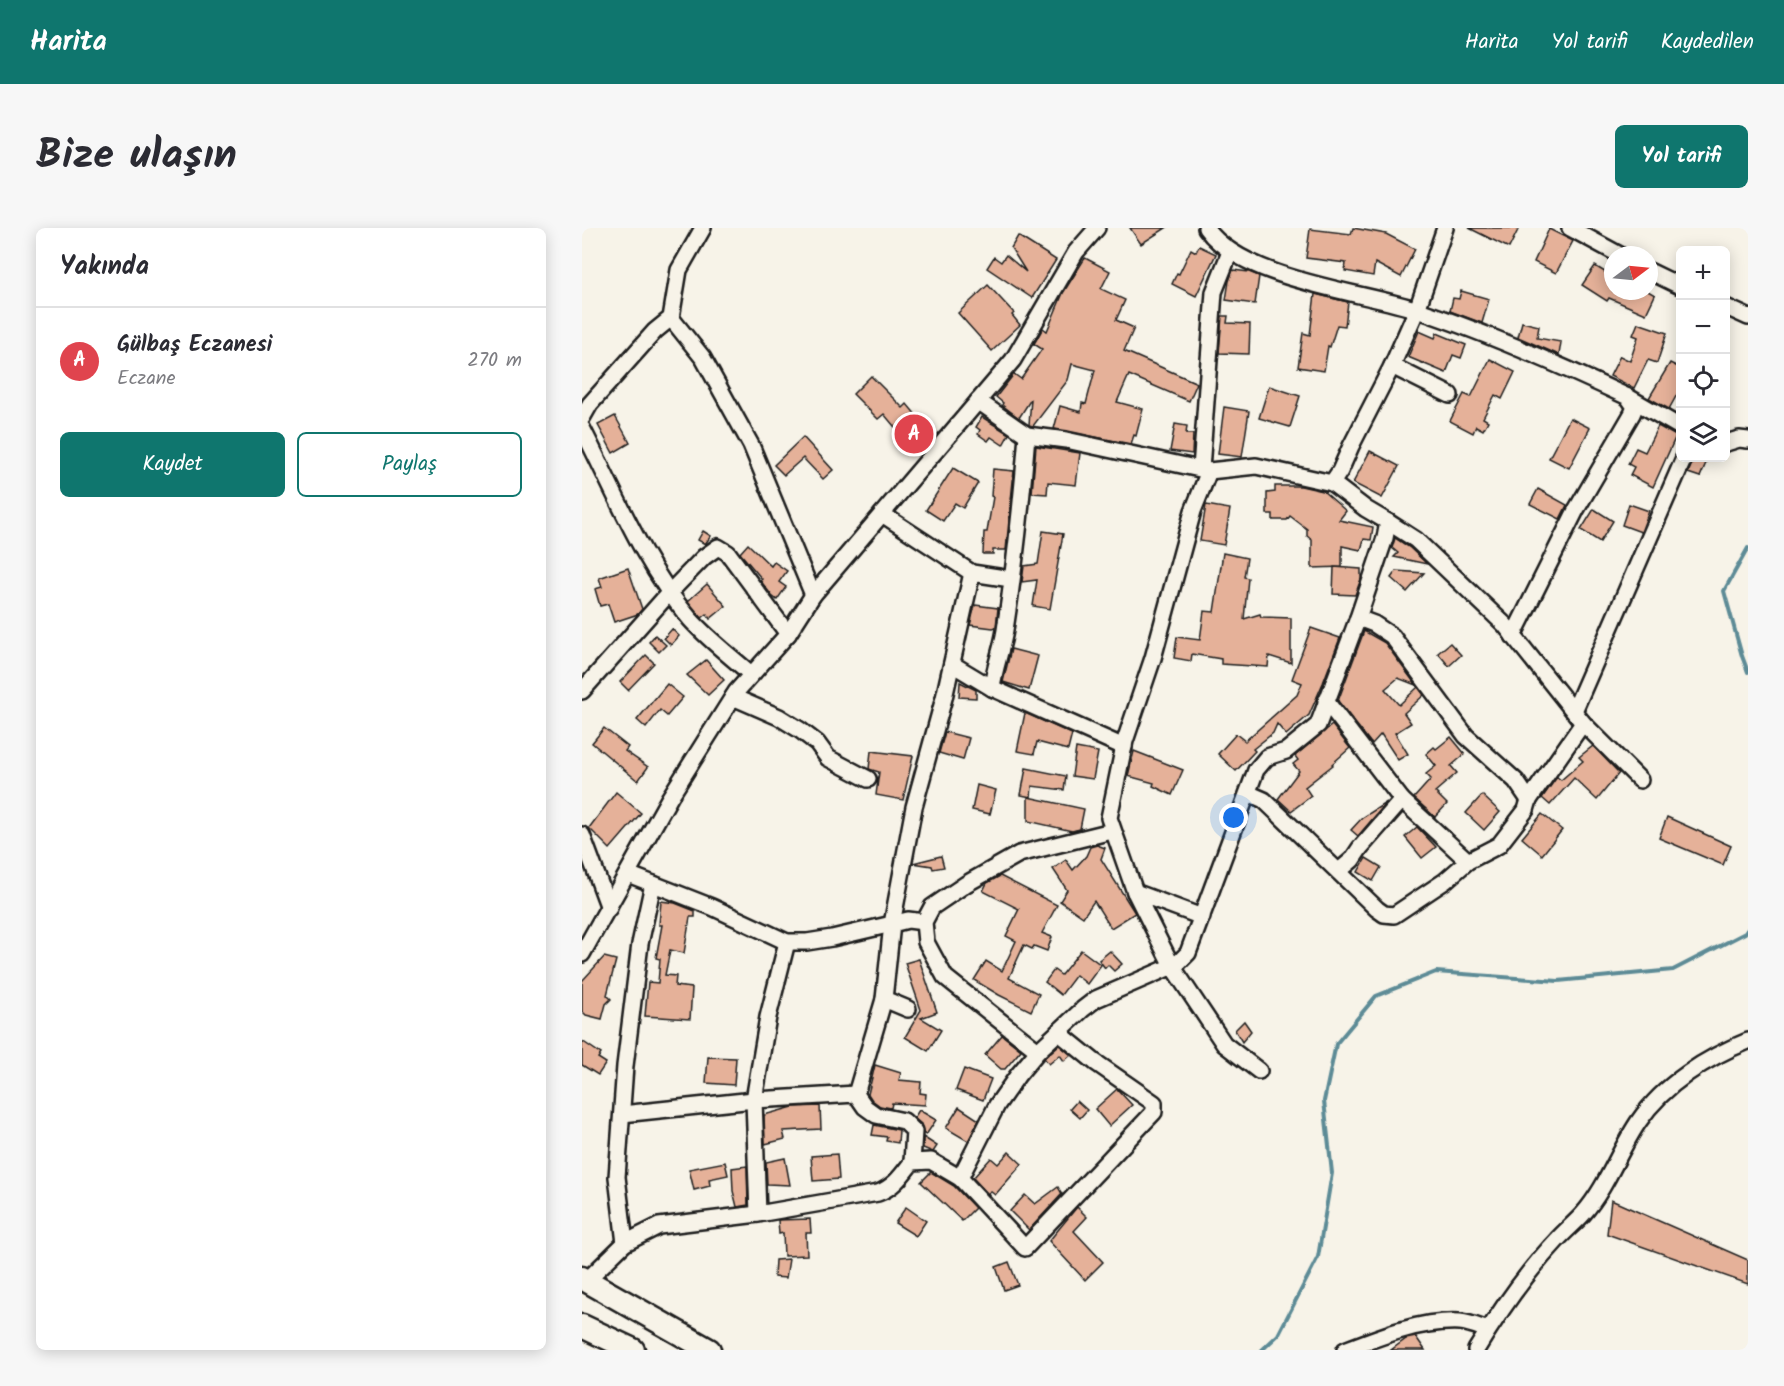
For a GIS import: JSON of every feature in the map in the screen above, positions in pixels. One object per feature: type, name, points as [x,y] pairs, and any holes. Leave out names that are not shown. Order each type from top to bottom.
[{"type":"highway","points":[[584,1279],[709,1350]]},
{"type":"highway","points":[[582,1326],[611,1345],[633,1350]]},
{"type":"street","points":[[582,418],[590,404],[655,331],[671,318],[679,270],[703,228]]},
{"type":"street","points":[[582,954],[670,797],[733,697],[788,634],[813,595],[1013,360],[1076,252],[1097,228]]},
{"type":"street","points":[[1206,228],[1230,252],[1262,268],[1417,310],[1563,367],[1629,397],[1676,425]]},
{"type":"street","points":[[1332,483],[1392,366],[1417,310],[1445,228]]},
{"type":"street","points":[[1570,228],[1604,246]]},
{"type":"street","points":[[1230,252],[1214,292],[1205,470],[1154,658],[1124,747],[1109,818],[1135,892],[1172,966],[1224,1044],[1259,1071]]},
{"type":"street","points":[[1658,275],[1676,284]]},
{"type":"street","points":[[1730,309],[1748,317]]},
{"type":"street","points":[[671,318],[703,358],[750,445],[813,595]]},
{"type":"street","points":[[1392,366],[1450,394]]},
{"type":"street","points":[[1514,636],[1576,510],[1632,414],[1635,407],[1629,397]]},
{"type":"street","points":[[978,401],[1027,435],[1066,440],[1205,470],[1256,466],[1332,483],[1416,540],[1504,625],[1579,717],[1640,780]]},
{"type":"street","points":[[582,428],[651,564],[670,592],[707,637],[751,674]]},
{"type":"street","points":[[992,688],[993,675],[1004,637],[1021,514],[1027,435]]},
{"type":"street","points":[[1730,442],[1748,440]]},
{"type":"street","points":[[1248,793],[1264,800],[1350,885],[1384,915],[1394,915],[1445,881],[1468,861],[1499,844],[1526,810],[1529,800],[1579,717],[1682,462]]},
{"type":"street","points":[[882,514],[972,573],[1011,579]]},
{"type":"street","points":[[960,1178],[997,1105],[1018,1075],[1058,1032],[1096,999],[1172,966],[1188,953],[1256,770],[1267,757],[1286,751],[1317,725],[1358,618],[1385,538],[1388,522]]},
{"type":"street","points":[[582,690],[670,592],[704,557],[718,547],[728,553],[788,634]]},
{"type":"street","points":[[856,1094],[884,999],[892,924],[914,807],[952,664],[972,573]]},
{"type":"street","points":[[1358,618],[1374,624],[1392,636],[1466,736],[1516,781],[1529,800]]},
{"type":"street","points":[[952,664],[992,688],[1124,747]]},
{"type":"street","points":[[733,697],[779,717],[817,743],[828,758],[868,779]]},
{"type":"street","points":[[1326,700],[1402,800],[1468,861]]},
{"type":"street","points":[[1338,871],[1352,860],[1402,800]]},
{"type":"street","points":[[1038,1052],[945,977],[927,942],[924,922],[932,907],[966,884],[1019,854],[1112,831]]},
{"type":"street","points":[[582,835],[609,908]]},
{"type":"street","points":[[628,874],[712,907],[787,942],[832,938],[908,920],[924,922]]},
{"type":"street","points":[[625,1243],[617,1177],[640,944],[653,884]]},
{"type":"street","points":[[1135,892],[1202,917]]},
{"type":"street","points":[[758,1214],[754,1100],[768,1017],[787,942]]},
{"type":"street","points":[[884,999],[908,1009]]},
{"type":"street","points":[[912,1162],[931,1161],[960,1178],[1025,1248],[1154,1112],[1154,1103],[1095,1062],[1058,1032]]},
{"type":"street","points":[[1476,1350],[1537,1262],[1584,1214],[1639,1120],[1658,1098],[1688,1073],[1726,1050],[1746,1045]]},
{"type":"street","points":[[622,1114],[754,1100],[856,1094]]},
{"type":"street","points":[[584,1279],[625,1243],[659,1226],[758,1214],[888,1190],[912,1162],[914,1131],[904,1121],[876,1116],[865,1107],[856,1094]]},
{"type":"street","points":[[1345,1350],[1379,1336],[1438,1323],[1463,1322],[1488,1330]]},
{"type":"building","points":[[1130,228],[1166,228],[1141,244]]},
{"type":"building","points":[[1353,228],[1386,234],[1415,249],[1401,277],[1375,263],[1373,276],[1345,271],[1346,263],[1306,258],[1310,229],[1351,234]]},
{"type":"building","points":[[1469,228],[1519,228],[1509,248]]},
{"type":"building","points":[[1549,229],[1573,241],[1556,273],[1534,262]]},
{"type":"building","points":[[1018,236],[1056,260],[1032,298],[987,268],[994,257],[1001,262],[1006,255],[1026,272],[1011,248]]},
{"type":"building","points":[[1199,246],[1216,254],[1196,296],[1172,284],[1191,249],[1196,252]]},
{"type":"building","points":[[1085,258],[1110,271],[1101,289],[1125,300],[1116,320],[1134,328],[1124,351],[1197,383],[1189,401],[1129,375],[1117,402],[1143,409],[1136,436],[1134,435],[1131,444],[1054,429],[1060,406],[1081,412],[1082,403],[1086,404],[1095,370],[1072,364],[1068,380],[1033,426],[1029,425],[1031,399],[1019,418],[1002,405],[1003,403],[996,397],[1014,374],[1021,379],[1042,349],[1034,344],[1043,328],[1047,331],[1063,293]]},
{"type":"building","points":[[1595,266],[1604,272],[1604,299],[1582,285]]},
{"type":"building","points":[[1233,270],[1259,276],[1255,304],[1226,300]]},
{"type":"building","points":[[988,285],[1014,313],[1012,315],[1020,325],[992,351],[958,313]]},
{"type":"building","points":[[1461,291],[1489,299],[1482,323],[1450,311],[1453,298],[1459,299]]},
{"type":"building","points":[[1315,294],[1348,302],[1345,326],[1337,325],[1330,347],[1328,346],[1324,371],[1298,367],[1303,333],[1310,335]]},
{"type":"building","points":[[1614,300],[1653,300],[1646,314]]},
{"type":"building","points":[[1222,316],[1228,316],[1227,323],[1250,324],[1249,354],[1219,353]]},
{"type":"building","points":[[1522,322],[1539,326],[1537,338],[1561,342],[1559,355],[1518,337]]},
{"type":"building","points":[[1638,323],[1667,333],[1657,363],[1648,360],[1634,388],[1610,376],[1620,356],[1630,361],[1638,337],[1633,335]]},
{"type":"building","points":[[1419,331],[1435,338],[1437,333],[1466,345],[1461,358],[1453,355],[1446,373],[1408,357]]},
{"type":"building","points":[[1490,359],[1515,372],[1502,399],[1495,395],[1483,418],[1488,421],[1483,430],[1476,426],[1473,433],[1450,421],[1464,394],[1471,397]]},
{"type":"building","points":[[1670,363],[1676,366],[1676,396],[1669,409],[1649,398]]},
{"type":"building","points":[[871,376],[903,408],[907,404],[927,428],[909,444],[884,414],[878,419],[853,394]]},
{"type":"building","points":[[1269,386],[1300,396],[1290,427],[1259,418]]},
{"type":"building","points":[[1224,407],[1249,411],[1242,457],[1218,454]]},
{"type":"building","points":[[615,416],[630,443],[613,453],[598,425]]},
{"type":"building","points":[[982,417],[1009,434],[1003,445],[991,437],[988,441],[978,434],[980,430],[976,427]]},
{"type":"building","points":[[1570,418],[1590,428],[1569,468],[1549,458]]},
{"type":"building","points":[[1175,424],[1187,426],[1186,434],[1193,434],[1192,454],[1170,451]]},
{"type":"building","points":[[1658,426],[1676,436],[1653,487],[1630,475],[1634,467],[1628,464],[1636,448],[1645,452]]},
{"type":"building","points":[[803,437],[833,470],[823,479],[803,458],[784,475],[774,465]]},
{"type":"building","points":[[1036,446],[1080,453],[1076,485],[1048,482],[1047,494],[1032,493]]},
{"type":"building","points":[[1370,451],[1399,466],[1382,498],[1353,483]]},
{"type":"building","points":[[1693,462],[1706,463],[1700,477],[1688,473]]},
{"type":"building","points":[[953,468],[978,483],[963,508],[955,503],[943,521],[926,510]]},
{"type":"building","points":[[993,469],[1014,471],[1006,550],[993,550],[993,554],[983,554],[984,532],[987,532],[993,497],[991,496]]},
{"type":"building","points":[[1275,486],[1301,486],[1323,491],[1346,511],[1339,520],[1373,527],[1371,540],[1364,539],[1361,550],[1342,546],[1342,567],[1312,568],[1312,540],[1307,536],[1307,529],[1290,516],[1287,520],[1273,520],[1273,514],[1267,514],[1267,493],[1275,492]]},
{"type":"building","points":[[1538,489],[1567,505],[1560,519],[1530,504]]},
{"type":"building","points":[[1629,504],[1649,511],[1641,532],[1622,525]]},
{"type":"building","points":[[1206,505],[1230,509],[1224,545],[1200,541]]},
{"type":"building","points":[[1594,509],[1613,521],[1600,542],[1581,530]]},
{"type":"building","points":[[703,531],[711,536],[705,544],[698,540]]},
{"type":"building","points":[[1043,531],[1063,534],[1050,609],[1033,606],[1037,580],[1022,582],[1024,566],[1038,564]]},
{"type":"building","points":[[1395,538],[1427,564],[1394,557],[1398,553],[1392,548]]},
{"type":"building","points":[[748,544],[771,566],[774,562],[787,571],[779,582],[786,587],[777,600],[740,553]]},
{"type":"building","points":[[1223,553],[1247,558],[1244,577],[1248,578],[1244,619],[1260,614],[1261,617],[1291,618],[1291,663],[1269,656],[1268,667],[1221,664],[1221,659],[1192,654],[1191,661],[1174,658],[1177,637],[1200,640],[1204,611],[1214,612]]},
{"type":"building","points":[[1334,567],[1361,569],[1361,579],[1355,595],[1333,594]]},
{"type":"building","points":[[628,568],[642,609],[638,614],[614,622],[608,604],[600,606],[595,589],[602,587],[599,578]]},
{"type":"building","points":[[1396,571],[1424,573],[1407,592],[1391,578]]},
{"type":"building","points":[[707,584],[726,606],[710,619],[707,614],[702,618],[688,601]]},
{"type":"building","points":[[975,605],[998,608],[996,627],[970,625]]},
{"type":"building","points":[[1311,628],[1340,638],[1309,715],[1286,735],[1277,724],[1273,733],[1253,749],[1255,751],[1236,771],[1218,754],[1236,734],[1245,741],[1297,695],[1302,683],[1292,679]]},
{"type":"building","points":[[672,629],[679,636],[671,645],[664,638]]},
{"type":"building","points":[[1364,631],[1385,643],[1416,685],[1398,678],[1385,689],[1399,705],[1418,687],[1424,695],[1404,713],[1411,723],[1395,733],[1408,754],[1398,760],[1381,734],[1372,744],[1338,701]]},
{"type":"building","points":[[655,635],[666,645],[659,652],[649,642]]},
{"type":"building","points":[[1450,643],[1461,655],[1449,666],[1438,653]]},
{"type":"building","points":[[1011,649],[1038,656],[1029,690],[1003,682]]},
{"type":"building","points":[[646,655],[654,663],[628,690],[620,682]]},
{"type":"building","points":[[706,660],[724,680],[708,695],[687,675]]},
{"type":"building","points":[[960,682],[976,690],[976,698],[959,697]]},
{"type":"building","points":[[667,684],[683,697],[667,716],[660,710],[646,728],[637,720]]},
{"type":"building","points":[[1025,713],[1072,734],[1068,750],[1037,742],[1034,754],[1017,751]]},
{"type":"building","points":[[1332,725],[1350,748],[1305,787],[1311,796],[1291,811],[1278,799],[1299,771],[1293,764],[1298,760],[1295,756]]},
{"type":"building","points":[[604,728],[628,747],[625,751],[648,767],[638,781],[592,743]]},
{"type":"building","points":[[945,732],[969,738],[963,760],[939,753]]},
{"type":"building","points":[[1451,737],[1465,754],[1451,766],[1457,773],[1435,792],[1447,804],[1435,817],[1414,798],[1431,779],[1426,774],[1436,766],[1426,754]]},
{"type":"building","points":[[1593,746],[1619,773],[1597,800],[1574,778],[1550,805],[1542,798],[1557,777],[1561,780],[1583,761],[1579,757]]},
{"type":"building","points":[[1076,748],[1098,752],[1093,779],[1072,776]]},
{"type":"building","points":[[871,751],[913,756],[903,800],[876,795],[879,772],[869,769]]},
{"type":"building","points":[[1134,751],[1183,770],[1172,795],[1153,786],[1154,783],[1128,776]]},
{"type":"building","points":[[1026,768],[1066,776],[1064,790],[1032,786],[1031,797],[1021,795]]},
{"type":"building","points":[[977,785],[996,790],[990,814],[972,810]]},
{"type":"building","points":[[616,792],[641,813],[610,849],[589,828]]},
{"type":"building","points":[[1482,795],[1500,812],[1484,830],[1466,813]]},
{"type":"building","points":[[1028,797],[1084,809],[1080,829],[1072,831],[1028,821]]},
{"type":"building","points":[[1387,802],[1358,836],[1351,830],[1362,818]]},
{"type":"building","points":[[1542,814],[1562,830],[1542,855],[1522,838]]},
{"type":"building","points":[[1667,817],[1731,846],[1723,865],[1659,838]]},
{"type":"building","points":[[1417,827],[1436,847],[1422,858],[1405,837]]},
{"type":"building","points":[[1097,845],[1105,848],[1101,859],[1135,913],[1111,928],[1094,901],[1083,917],[1060,901],[1067,890],[1053,869],[1066,860],[1073,870],[1086,856],[1090,847]]},
{"type":"building","points":[[941,856],[944,867],[933,869],[932,866],[913,863]]},
{"type":"building","points":[[1366,858],[1381,867],[1373,881],[1358,872]]},
{"type":"building","points":[[1000,876],[1057,905],[1042,933],[1052,937],[1047,951],[1034,946],[1032,949],[1024,945],[1009,978],[1039,994],[1031,1011],[974,980],[986,961],[1002,971],[1016,941],[1006,936],[1019,909],[983,891],[987,883]]},
{"type":"building","points":[[661,901],[675,903],[695,911],[695,917],[690,917],[684,953],[670,950],[665,975],[676,976],[675,986],[692,988],[690,1019],[645,1016],[648,982],[658,983],[660,959],[656,958],[662,925],[659,925]]},
{"type":"building","points":[[1081,950],[1101,965],[1087,984],[1076,975],[1061,995],[1045,982],[1054,970],[1061,975]]},
{"type":"building","points":[[1110,951],[1122,964],[1114,971],[1108,965],[1105,968],[1099,960]]},
{"type":"building","points":[[604,957],[616,960],[607,995],[611,999],[606,1004],[602,1019],[586,1015],[582,1011],[582,981]]},
{"type":"building","points":[[919,959],[937,1012],[921,1018],[941,1030],[928,1051],[905,1037],[921,1010],[905,963]]},
{"type":"building","points":[[1244,1021],[1251,1031],[1242,1042],[1235,1030]]},
{"type":"building","points":[[1002,1035],[1021,1050],[1005,1069],[1001,1069],[985,1055]]},
{"type":"building","points":[[582,1041],[601,1054],[598,1058],[606,1063],[598,1075],[582,1065]]},
{"type":"building","points":[[1059,1045],[1071,1055],[1064,1061],[1060,1055],[1049,1064],[1044,1058]]},
{"type":"building","points":[[708,1057],[736,1058],[734,1085],[706,1083]]},
{"type":"building","points":[[875,1065],[901,1073],[899,1080],[921,1082],[920,1093],[926,1094],[925,1105],[892,1103],[891,1108],[880,1106],[872,1100],[868,1094]]},
{"type":"building","points":[[964,1069],[991,1079],[983,1100],[956,1090]]},
{"type":"building","points":[[1117,1089],[1132,1105],[1109,1126],[1095,1109]]},
{"type":"building","points":[[1077,1101],[1087,1110],[1080,1118],[1070,1109]]},
{"type":"building","points":[[820,1106],[821,1129],[783,1131],[785,1139],[765,1144],[764,1115],[793,1107]]},
{"type":"building","points":[[959,1107],[979,1120],[968,1141],[946,1128]]},
{"type":"building","points":[[919,1110],[936,1120],[926,1135],[921,1124],[914,1118]]},
{"type":"building","points":[[874,1125],[899,1130],[898,1143],[886,1141],[887,1137],[872,1135]]},
{"type":"building","points":[[923,1137],[937,1146],[933,1152],[923,1148]]},
{"type":"building","points":[[1009,1152],[1022,1164],[995,1195],[990,1191],[988,1194],[973,1178],[991,1158],[998,1164]]},
{"type":"building","points":[[837,1154],[839,1179],[813,1181],[811,1156]]},
{"type":"building","points":[[785,1158],[790,1185],[767,1184],[766,1162]]},
{"type":"building","points":[[725,1162],[728,1175],[709,1179],[710,1186],[694,1190],[689,1169]]},
{"type":"building","points":[[747,1166],[748,1205],[737,1207],[733,1191],[732,1168]]},
{"type":"building","points":[[931,1172],[954,1186],[975,1208],[962,1221],[921,1182]]},
{"type":"building","points":[[1058,1187],[1062,1194],[1029,1230],[1010,1211],[1025,1195],[1035,1204]]},
{"type":"building","points":[[1611,1200],[1748,1260],[1748,1284],[1607,1234]]},
{"type":"building","points":[[906,1207],[926,1221],[916,1236],[895,1223]]},
{"type":"building","points":[[1077,1207],[1087,1217],[1074,1231],[1103,1262],[1085,1280],[1049,1241]]},
{"type":"building","points":[[810,1219],[811,1233],[806,1233],[807,1255],[784,1256],[783,1233],[779,1234],[778,1220]]},
{"type":"building","points":[[789,1259],[786,1278],[774,1277],[775,1260]]},
{"type":"building","points":[[1009,1262],[1018,1285],[1004,1290],[996,1267]]},
{"type":"building","points":[[1416,1337],[1425,1350],[1391,1350],[1406,1339]]},
{"type":"waterway","points":[[1748,548],[1724,591],[1748,672]]},
{"type":"waterway","points":[[1262,1350],[1278,1335],[1318,1257],[1332,1173],[1324,1101],[1336,1044],[1376,996],[1436,972],[1558,981],[1673,970],[1745,933],[1748,929]]},
{"type":"place","name":"Gülbaş Eczanesi","points":[[914,434]]}]
